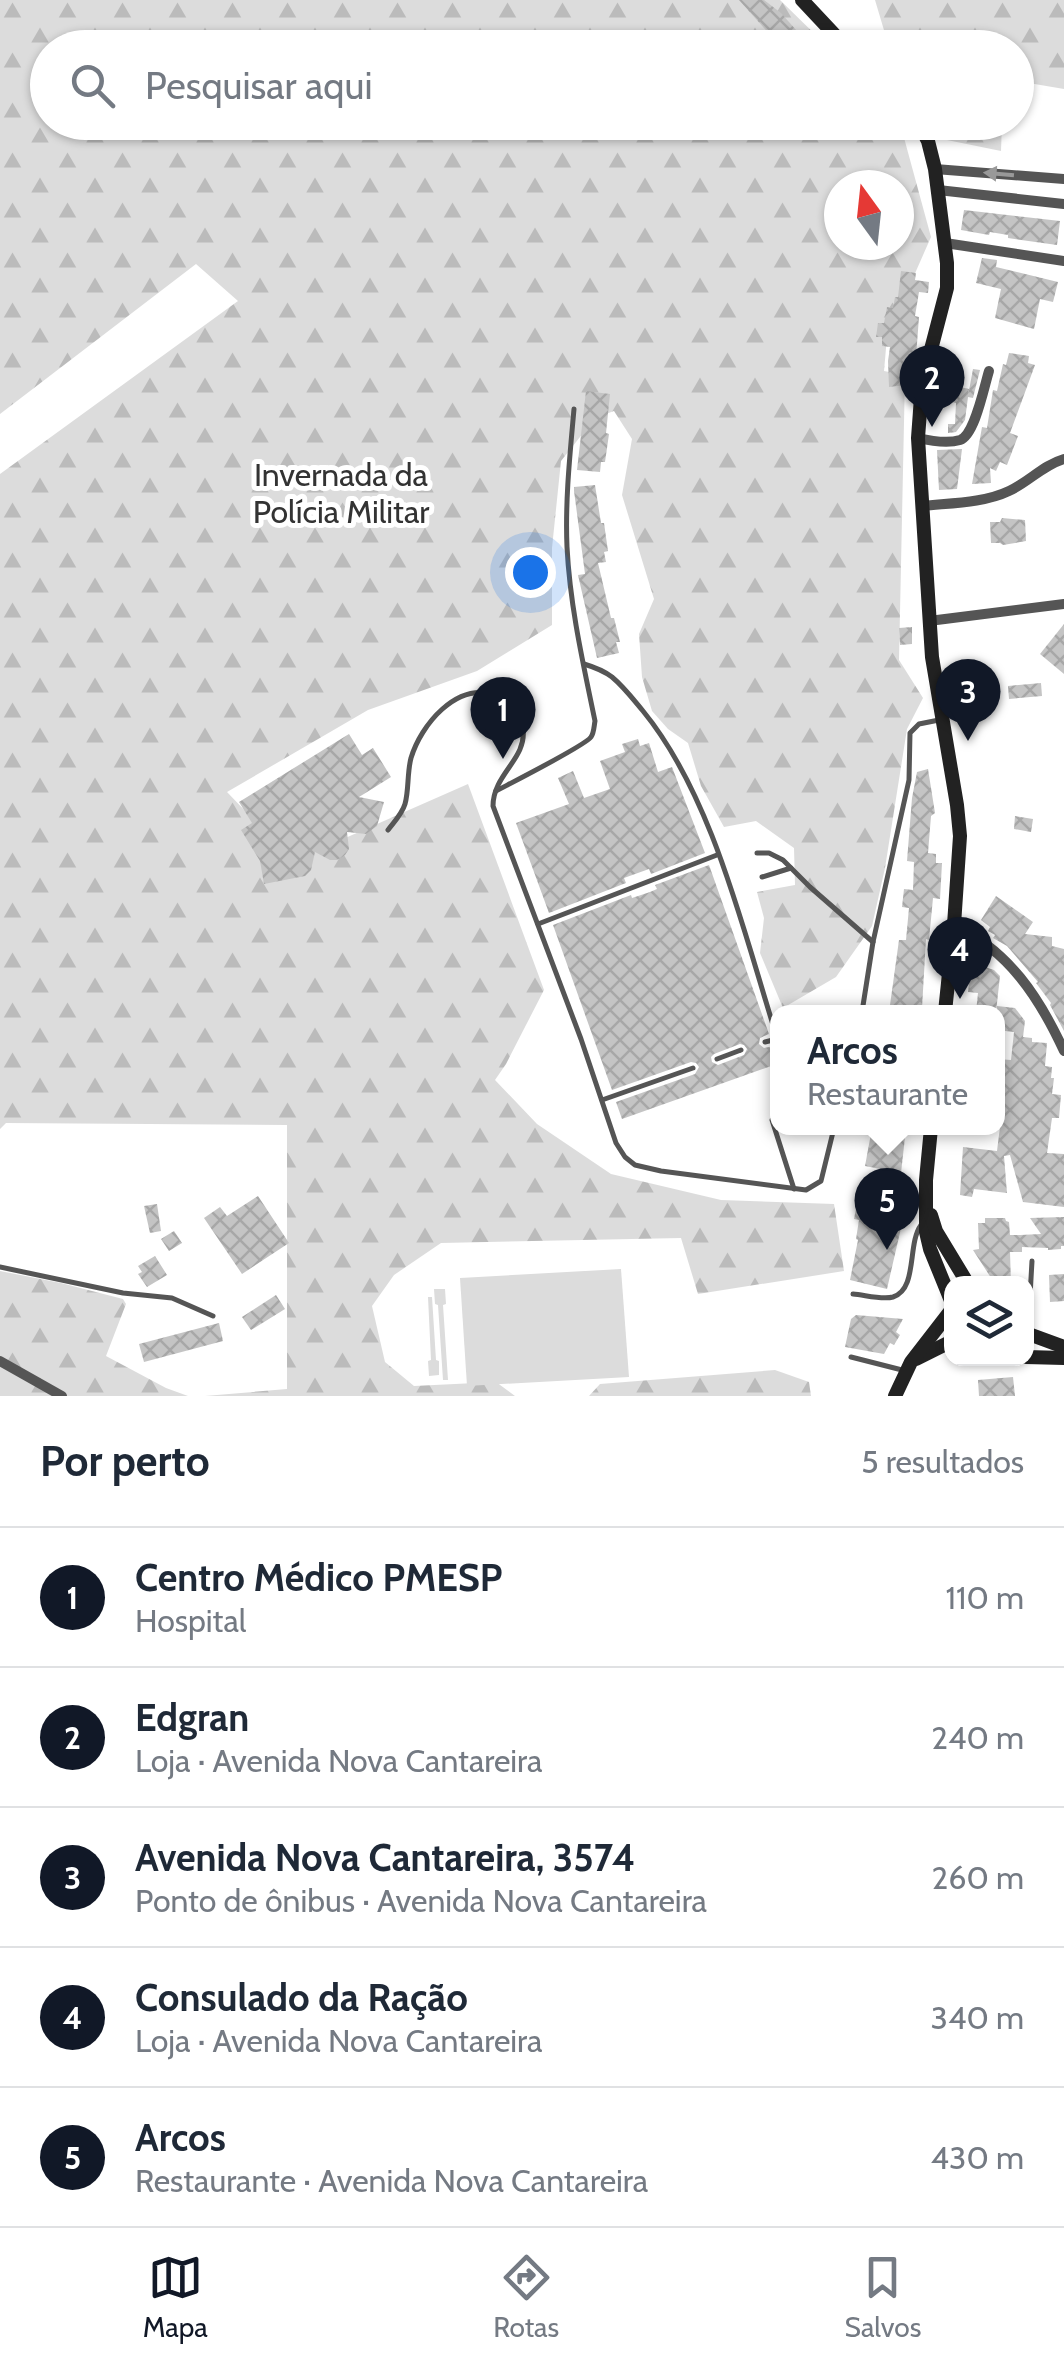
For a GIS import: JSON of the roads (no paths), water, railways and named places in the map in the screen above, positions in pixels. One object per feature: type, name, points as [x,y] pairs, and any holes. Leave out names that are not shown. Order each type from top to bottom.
[{"type":"main road","points":[[802,0],[830,30]]},
{"type":"main road","points":[[927,140],[945,243],[947,288],[922,384],[918,438],[930,622],[960,836],[945,1005]]},
{"type":"main road","points":[[931,1135],[926,1180],[930,1250],[944,1286]]},
{"type":"main road","points":[[927,1212],[963,1276]]},
{"type":"main road","points":[[895,1396],[909,1367],[944,1317]]},
{"type":"main road","points":[[1034,1336],[1064,1347]]},
{"type":"main road","points":[[909,1367],[944,1345]]},
{"type":"main road","points":[[934,1349],[944,1351]]},
{"type":"main road","points":[[1034,1357],[1064,1358]]},
{"type":"street","points":[[935,168],[1064,179]]},
{"type":"street","points":[[938,190],[1064,204]]},
{"type":"street","points":[[945,243],[1064,261]]},
{"type":"street","points":[[918,438],[935,442],[966,437],[989,371]]},
{"type":"street","points":[[922,506],[994,497],[1064,459]]},
{"type":"street","points":[[930,622],[1064,604]]},
{"type":"street","points":[[954,924],[992,946],[1010,964],[1064,1052]]},
{"type":"street","points":[[0,1361],[62,1396]]},
{"type":"lane","points":[[493,792],[590,740],[595,721],[574,617],[567,544],[574,409]]},
{"type":"lane","points":[[584,664],[612,678],[651,720],[667,744],[702,811],[770,1014]]},
{"type":"lane","points":[[388,830],[405,804],[410,763],[418,739],[438,713],[469,694],[487,692],[504,698],[519,714],[524,732],[520,751],[493,792],[493,806],[624,1157],[635,1165],[661,1171],[806,1190],[821,1181],[832,1135]]},
{"type":"lane","points":[[863,1005],[907,791],[910,734],[919,724],[942,719]]},
{"type":"lane","points":[[757,853],[770,853],[784,860],[873,942]]},
{"type":"lane","points":[[538,924],[718,855]]},
{"type":"lane","points":[[762,877],[791,868]]},
{"type":"lane","points":[[766,1042],[770,1039]]},
{"type":"lane","points":[[717,1059],[741,1050]]},
{"type":"lane","points":[[602,1100],[693,1068]]},
{"type":"lane","points":[[777,1135],[794,1190]]},
{"type":"lane","points":[[853,1294],[890,1298],[900,1293],[908,1282],[916,1230],[927,1212]]},
{"type":"lane","points":[[1031,1276],[1032,1261]]},
{"type":"lane","points":[[0,1267],[111,1291],[172,1298],[214,1316]]},
{"type":"lane","points":[[851,1357],[909,1367]]},
{"type":"place","name":"Edgran","points":[[932,427]]},
{"type":"place","name":"Avenida Nova Cantareira, 3574","points":[[968,741]]},
{"type":"place","name":"Centro Médico PMESP","points":[[503,759]]},
{"type":"place","name":"Consulado da Ração","points":[[960,999]]},
{"type":"place","name":"Arcos","points":[[887,1250]]},
{"type":"park label","name":"Invernada da Polícia Militar","points":[[341,492]]}]
